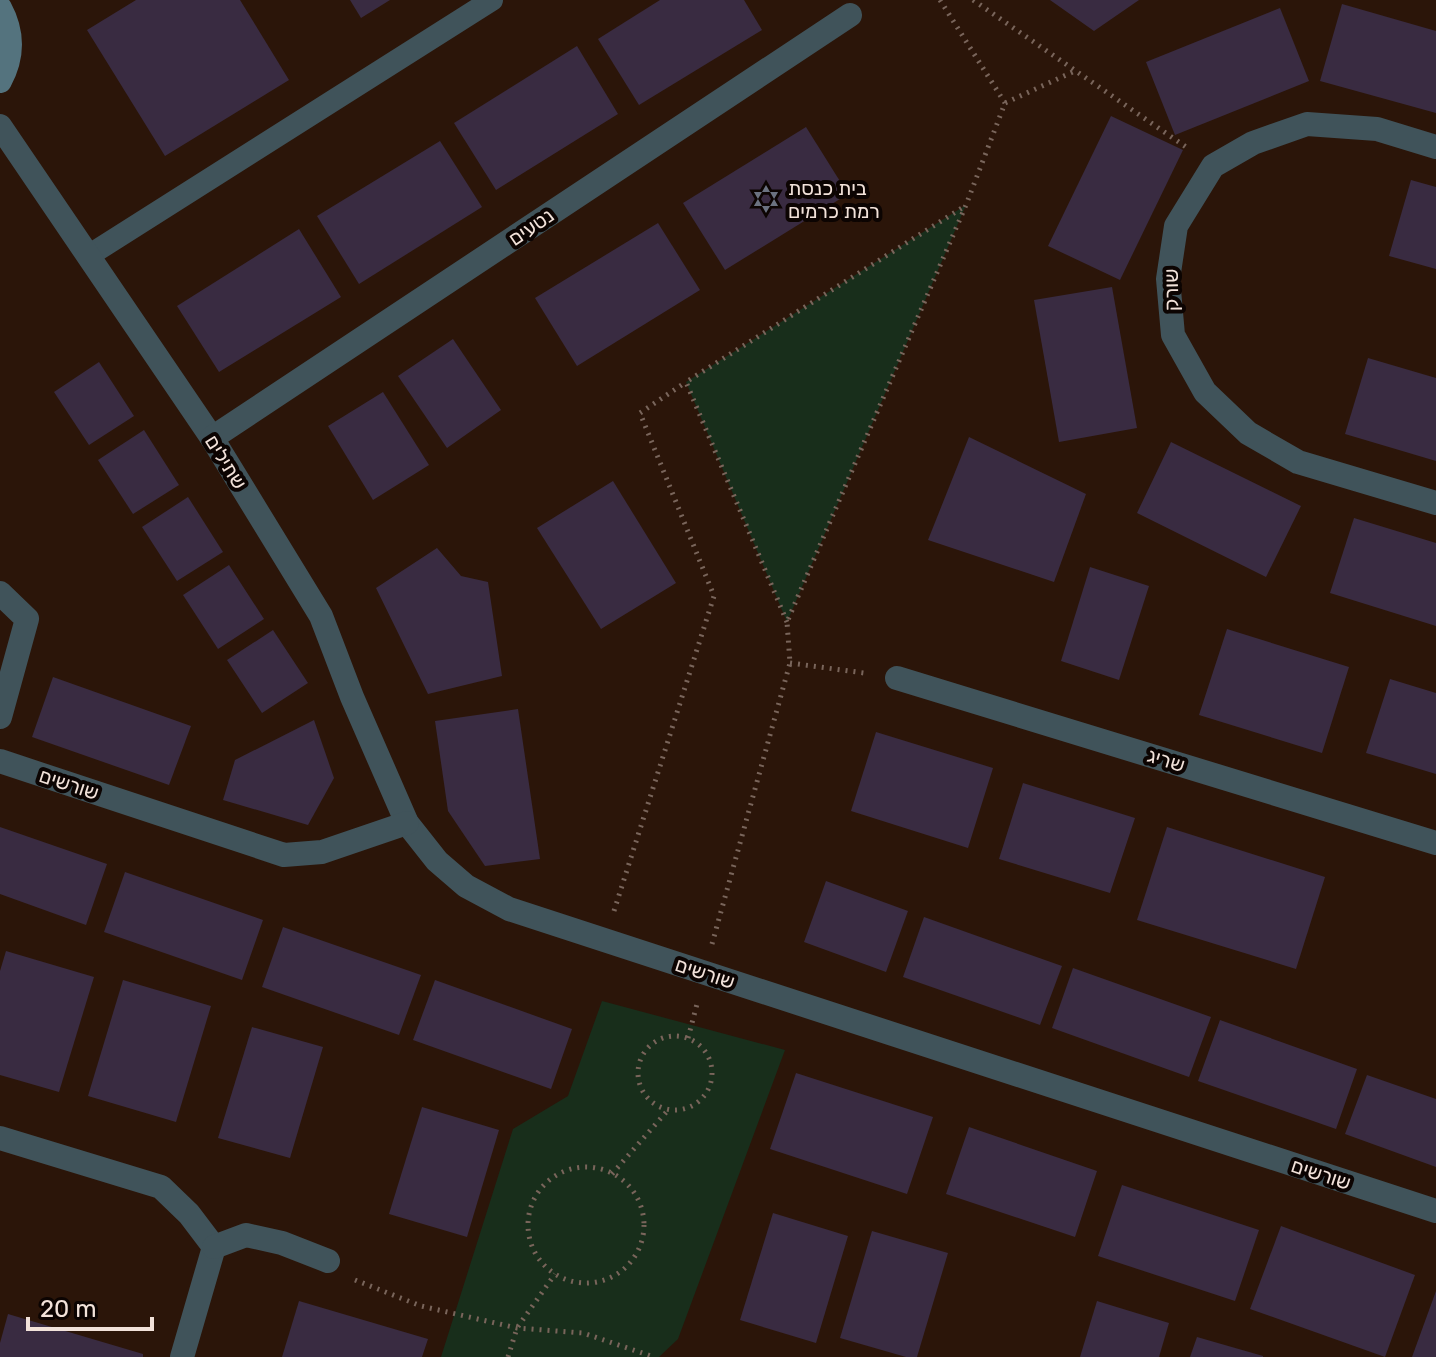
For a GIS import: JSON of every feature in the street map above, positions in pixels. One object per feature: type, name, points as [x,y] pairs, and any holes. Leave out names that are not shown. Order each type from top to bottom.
[{"type":"street","points":[[0,8],[10,36],[10,54],[0,81]]},
{"type":"street","name":"נטעים","points":[[212,438],[850,15]]},
{"type":"street","name":"שורק","points":[[1436,147],[1377,129],[1307,124],[1253,143],[1213,166],[1176,226],[1168,279],[1173,335],[1205,392],[1248,433],[1298,462],[1436,503]]},
{"type":"street","name":"שתילים","points":[[0,126],[212,438],[321,616],[352,697],[407,823]]},
{"type":"street","points":[[0,593],[27,619],[0,717]]},
{"type":"street","name":"שריג","points":[[897,678],[1436,843]]},
{"type":"street","name":"שורשים","points":[[0,761],[284,855],[322,852],[407,823],[437,861],[466,886],[509,909],[1436,1211]]},
{"type":"street","points":[[0,1138],[161,1187],[189,1214],[214,1247]]},
{"type":"street","points":[[214,1247],[246,1235],[282,1243],[328,1261]]},
{"type":"street","points":[[182,1357],[214,1247]]},
{"type":"lane","points":[[88,256],[492,0]]},
{"type":"path","points":[[940,0],[1005,103]]},
{"type":"path","points":[[973,0],[1213,166]]},
{"type":"path","points":[[787,622],[966,205],[1005,103],[1077,70]]},
{"type":"path","points":[[605,940],[714,596],[640,413],[966,205]]},
{"type":"path","points":[[686,382],[787,622],[790,663],[704,972]]},
{"type":"path","points":[[790,663],[897,678]]},
{"type":"path","points":[[612,1174],[668,1110],[692,1106],[709,1089],[712,1077],[707,1054],[699,1044],[688,1038],[664,1038],[653,1043],[644,1052],[639,1064],[638,1076],[647,1098],[656,1106],[668,1110]]},
{"type":"path","points":[[585,1167],[612,1174],[621,1178],[634,1192],[643,1210],[645,1230],[640,1248],[629,1265],[613,1277],[594,1283],[574,1282],[555,1274],[541,1262],[532,1247],[528,1229],[530,1210],[538,1193],[550,1180],[567,1171],[585,1167]]},
{"type":"path","points":[[328,1261],[355,1280],[421,1306],[517,1328],[583,1333],[654,1357]]},
{"type":"path","points":[[508,1357],[517,1328],[555,1274]]},
{"type":"green space","points":[[966,205],[787,622],[686,382]]},
{"type":"green space","points":[[602,1001],[785,1050],[678,1339],[659,1357],[441,1357],[513,1129],[568,1096]]},
{"type":"building","points":[[136,0],[240,0],[289,80],[165,156],[87,30]]},
{"type":"building","points":[[350,0],[390,0],[361,18]]},
{"type":"building","points":[[660,0],[744,0],[762,30],[639,105],[598,39]]},
{"type":"building","points":[[1050,0],[1139,0],[1094,31]]},
{"type":"building","points":[[1342,4],[1436,31],[1436,113],[1320,81]]},
{"type":"building","points":[[1280,8],[1309,81],[1175,135],[1146,62]]},
{"type":"building","points":[[577,46],[618,114],[496,190],[454,123]]},
{"type":"building","points":[[1111,116],[1183,150],[1120,280],[1048,246]]},
{"type":"building","name":"בית כנסת רמת כרמים","points":[[806,127],[848,194],[725,270],[683,203]]},
{"type":"building","points":[[440,141],[482,207],[359,284],[317,216]]},
{"type":"building","points":[[1411,180],[1436,187],[1436,269],[1389,256]]},
{"type":"building","points":[[658,223],[700,290],[577,366],[535,298]]},
{"type":"building","points":[[299,229],[341,297],[219,372],[177,306]]},
{"type":"building","points":[[1112,287],[1137,428],[1059,442],[1034,300]]},
{"type":"building","points":[[453,339],[501,410],[447,448],[398,376]]},
{"type":"building","points":[[1368,358],[1436,378],[1436,461],[1345,434]]},
{"type":"building","points":[[99,362],[134,416],[89,445],[54,392]]},
{"type":"building","points":[[383,392],[429,465],[373,500],[328,426]]},
{"type":"building","points":[[144,430],[179,485],[133,514],[98,460]]},
{"type":"building","points":[[969,437],[1086,494],[1054,582],[928,540]]},
{"type":"building","points":[[1171,442],[1301,506],[1266,577],[1137,513]]},
{"type":"building","points":[[613,481],[676,583],[601,629],[537,528]]},
{"type":"building","points":[[188,497],[223,552],[177,581],[142,527]]},
{"type":"building","points":[[1354,518],[1436,543],[1436,626],[1330,593]]},
{"type":"building","points":[[437,548],[461,576],[488,582],[502,676],[428,694],[376,588]]},
{"type":"building","points":[[229,565],[264,619],[218,649],[183,595]]},
{"type":"building","points":[[1090,567],[1149,586],[1119,680],[1061,661]]},
{"type":"building","points":[[1227,629],[1349,667],[1322,753],[1199,715]]},
{"type":"building","points":[[273,630],[308,683],[262,713],[227,660]]},
{"type":"building","points":[[53,677],[191,726],[169,785],[32,737]]},
{"type":"building","points":[[1390,679],[1436,693],[1436,774],[1366,753]]},
{"type":"building","points":[[518,709],[540,859],[485,866],[448,811],[435,721]]},
{"type":"building","points":[[314,720],[334,778],[308,825],[223,800],[235,760]]},
{"type":"building","points":[[876,732],[993,768],[968,848],[851,811]]},
{"type":"building","points":[[1023,783],[1135,818],[1110,893],[999,859]]},
{"type":"building","points":[[0,827],[107,864],[86,925],[0,894]]},
{"type":"building","points":[[1167,827],[1325,877],[1296,969],[1137,920]]},
{"type":"building","points":[[125,872],[263,920],[242,980],[104,932]]},
{"type":"building","points":[[826,881],[908,911],[886,972],[804,942]]},
{"type":"building","points":[[924,917],[1062,966],[1040,1025],[903,977]]},
{"type":"building","points":[[283,927],[421,975],[399,1035],[262,987]]},
{"type":"building","points":[[6,951],[94,977],[59,1092],[0,1075],[0,971]]},
{"type":"building","points":[[1073,968],[1211,1017],[1189,1077],[1052,1028]]},
{"type":"building","points":[[123,980],[211,1006],[176,1122],[88,1096]]},
{"type":"building","points":[[435,980],[572,1029],[551,1089],[413,1040]]},
{"type":"building","points":[[1220,1020],[1357,1069],[1336,1129],[1198,1081]]},
{"type":"building","points":[[252,1027],[323,1047],[290,1158],[218,1138]]},
{"type":"building","points":[[796,1073],[933,1117],[907,1194],[770,1149]]},
{"type":"building","points":[[1367,1075],[1436,1099],[1436,1167],[1345,1134]]},
{"type":"building","points":[[422,1107],[499,1130],[467,1237],[389,1214]]},
{"type":"building","points":[[969,1127],[1097,1171],[1075,1237],[946,1194]]},
{"type":"building","points":[[1122,1185],[1259,1230],[1235,1301],[1098,1256]]},
{"type":"building","points":[[773,1213],[848,1236],[816,1343],[740,1320]]},
{"type":"building","points":[[1281,1226],[1415,1275],[1385,1357],[1250,1309]]},
{"type":"building","points":[[872,1231],[948,1253],[917,1357],[906,1357],[840,1338]]},
{"type":"building","points":[[1436,1291],[1436,1357],[1412,1357]]},
{"type":"building","points":[[299,1301],[428,1339],[422,1357],[282,1357]]},
{"type":"building","points":[[1097,1301],[1169,1323],[1159,1357],[1080,1357]]},
{"type":"building","points":[[8,1314],[143,1354],[143,1357],[0,1357],[0,1343]]},
{"type":"building","points":[[1197,1337],[1263,1356],[1263,1357],[1190,1357]]},
{"type":"place","name":"בית כנסת רמת כרמים","points":[[766,199]]}]
